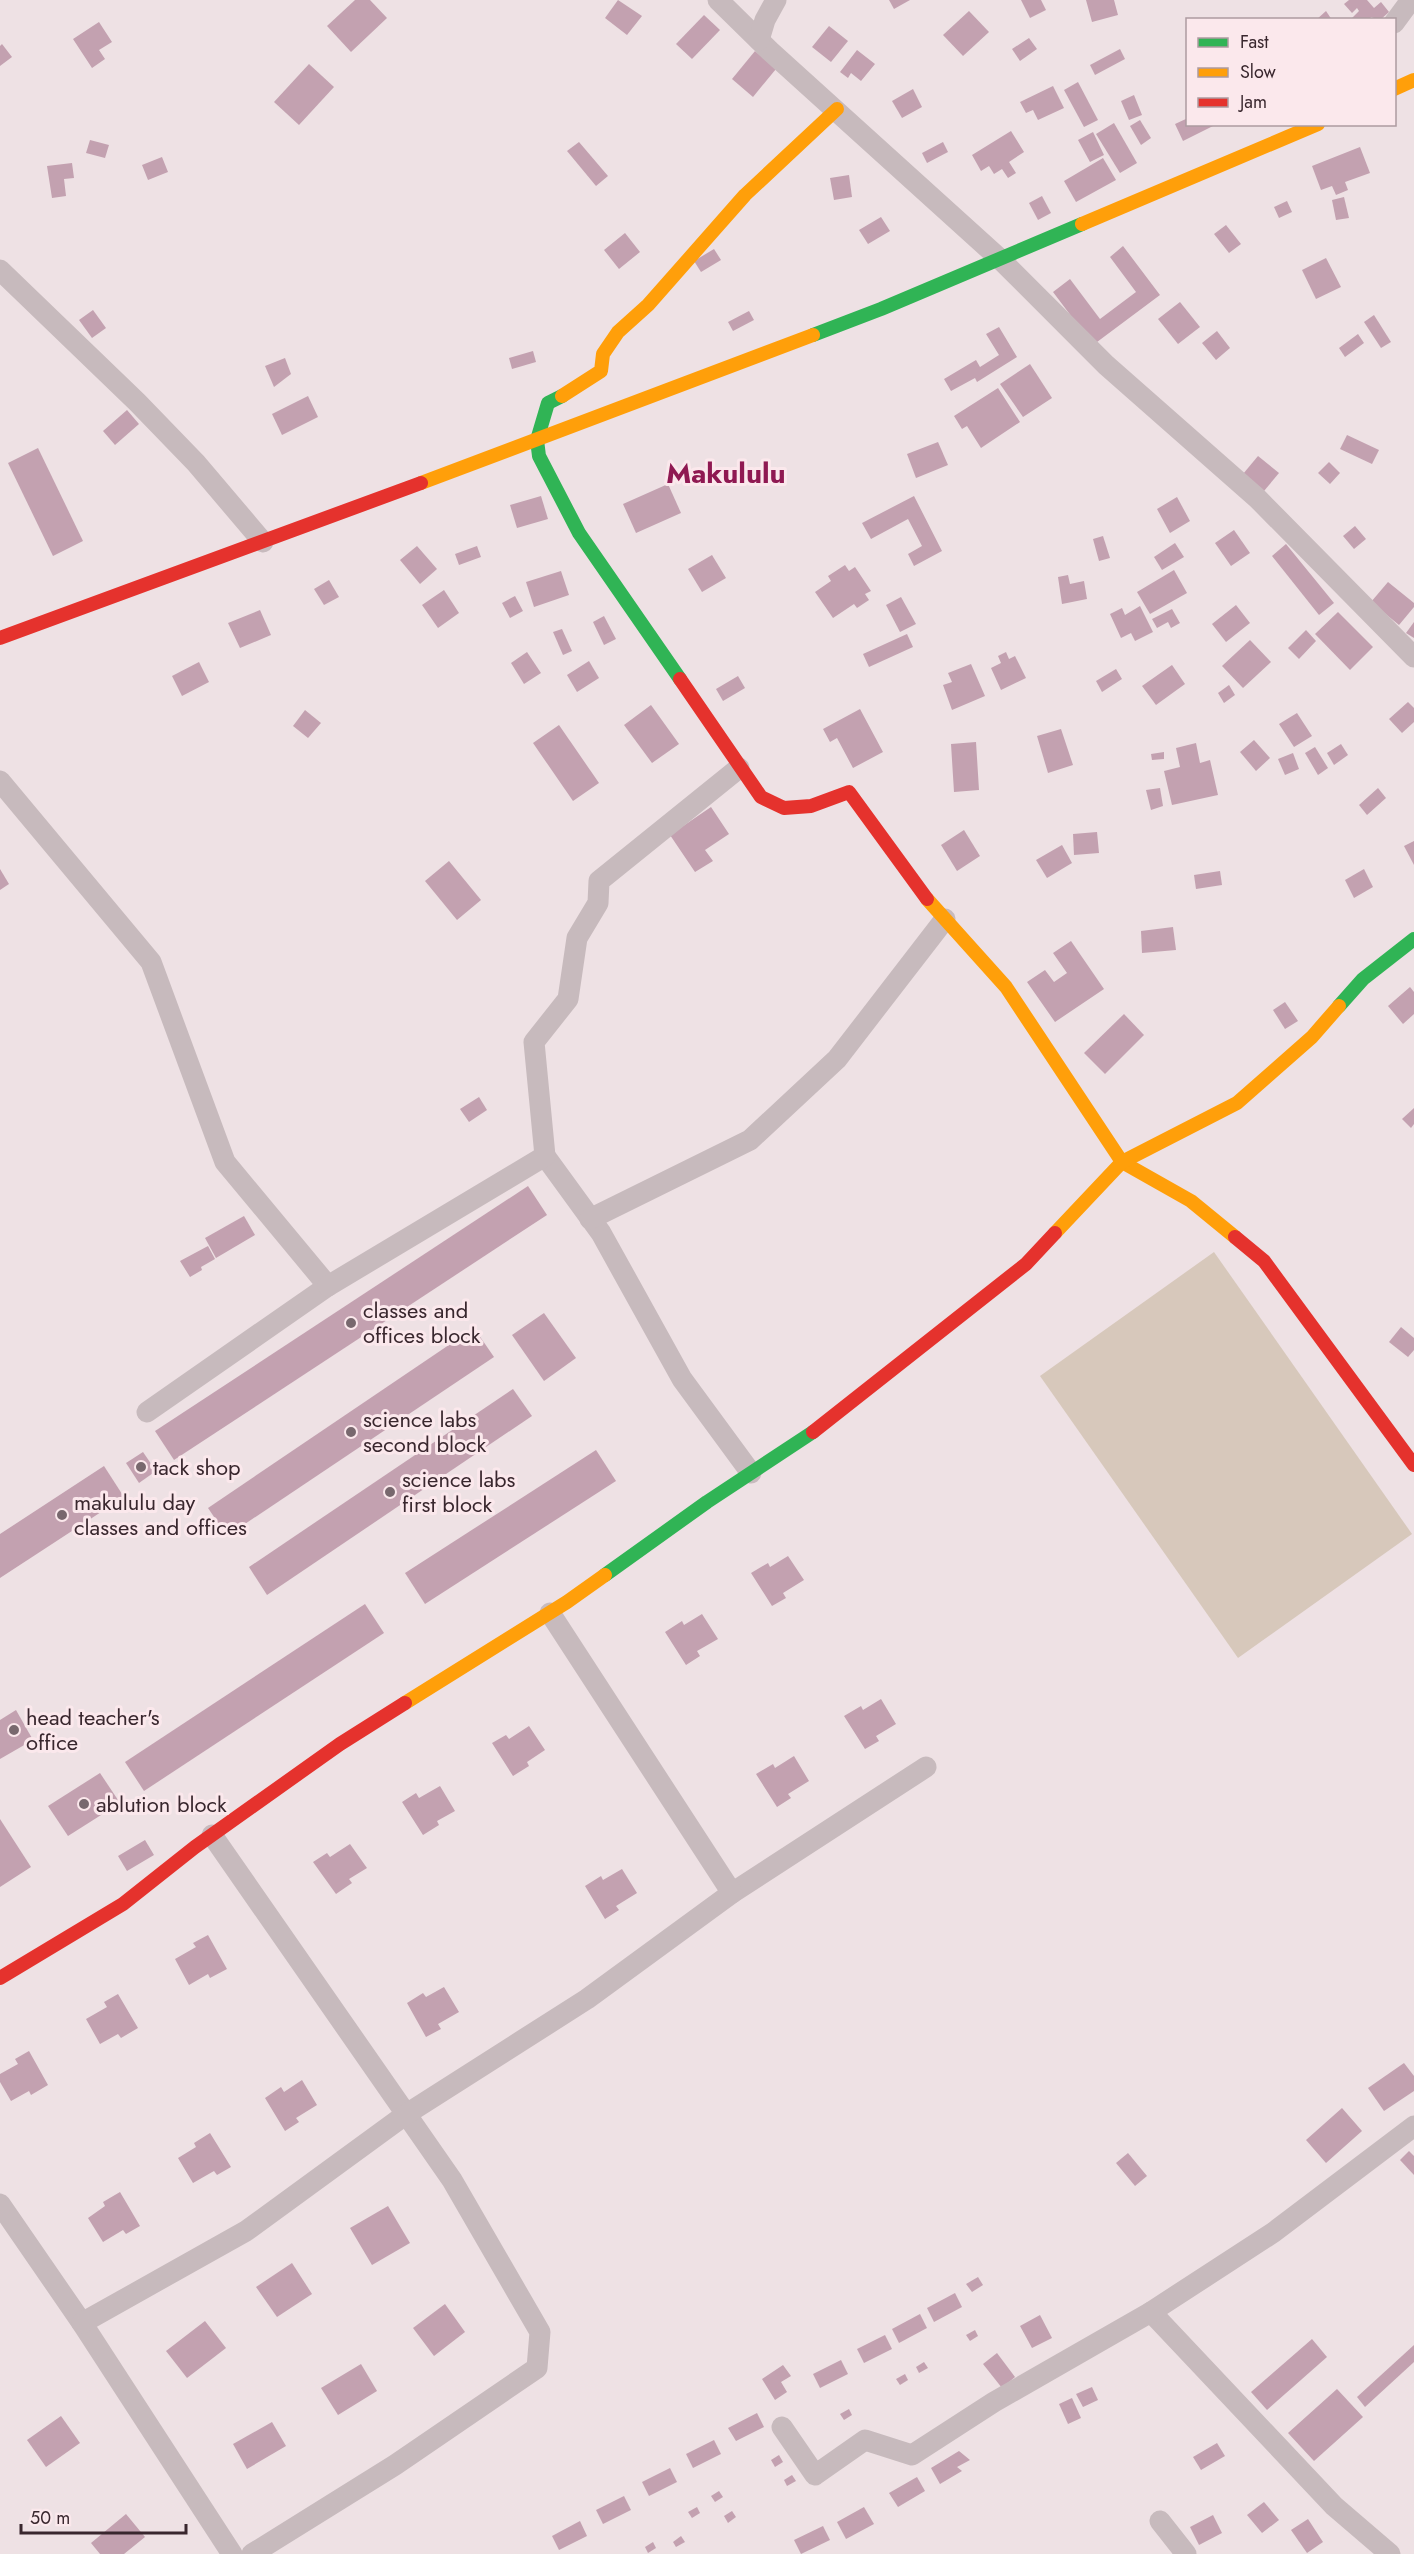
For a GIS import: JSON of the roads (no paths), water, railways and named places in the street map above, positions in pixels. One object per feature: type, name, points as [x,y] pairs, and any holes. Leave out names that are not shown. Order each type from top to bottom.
[{"type":"street","points":[[718,0],[1000,259],[1106,365],[1257,498],[1414,657]]},
{"type":"street","points":[[759,40],[765,20],[776,0]]},
{"type":"street","points":[[1396,22],[1411,0]]},
{"type":"street","points":[[1396,89],[1414,80]]},
{"type":"street","points":[[837,109],[745,195],[648,305],[618,332],[603,354],[601,371],[571,392],[549,403],[537,440],[539,456],[579,533],[761,797],[784,808],[811,806],[849,792],[924,896],[1006,987],[1122,1162],[1191,1201],[1264,1261],[1414,1465]]},
{"type":"street","points":[[0,638],[537,440],[881,309],[1313,126]]},
{"type":"street","points":[[0,270],[129,394],[196,463],[263,542]]},
{"type":"street","points":[[739,768],[599,881],[598,903],[577,938],[568,999],[534,1042],[545,1156],[601,1233],[682,1379],[751,1473]]},
{"type":"street","points":[[0,781],[151,962],[225,1162],[328,1286]]},
{"type":"street","points":[[590,1219],[750,1140],[837,1059],[945,919]]},
{"type":"street","points":[[0,1978],[123,1904],[212,1835],[340,1744],[550,1613],[706,1502],[802,1441],[1026,1264],[1122,1162],[1237,1103],[1312,1036],[1363,979],[1414,939]]},
{"type":"street","points":[[147,1413],[328,1286],[545,1156]]},
{"type":"street","points":[[550,1613],[732,1893]]},
{"type":"street","points":[[82,2323],[246,2230],[405,2115],[587,1999],[732,1893],[926,1767]]},
{"type":"street","points":[[212,1835],[405,2115],[453,2180],[540,2332],[537,2368],[395,2465],[252,2554]]},
{"type":"street","points":[[782,2427],[815,2475],[865,2440],[912,2455],[994,2402],[1151,2312],[1274,2232],[1414,2126]]},
{"type":"street","points":[[0,2204],[82,2323],[232,2554]]},
{"type":"street","points":[[1151,2312],[1334,2506],[1390,2554]]},
{"type":"street","points":[[1160,2521],[1186,2554]]},
{"type":"place","name":"classes and offices block","points":[[351,1323]]},
{"type":"place","name":"science labs second block","points":[[351,1432]]},
{"type":"place","name":"tack shop","points":[[141,1467]]},
{"type":"place","name":"science labs first block","points":[[390,1492]]},
{"type":"place","name":"makululu day classes and offices","points":[[62,1515]]},
{"type":"place","name":"head teacher's office","points":[[14,1730]]},
{"type":"place","name":"ablution block","points":[[84,1804]]},
{"type":"district","name":"Makululu","points":[[726,473]]}]
